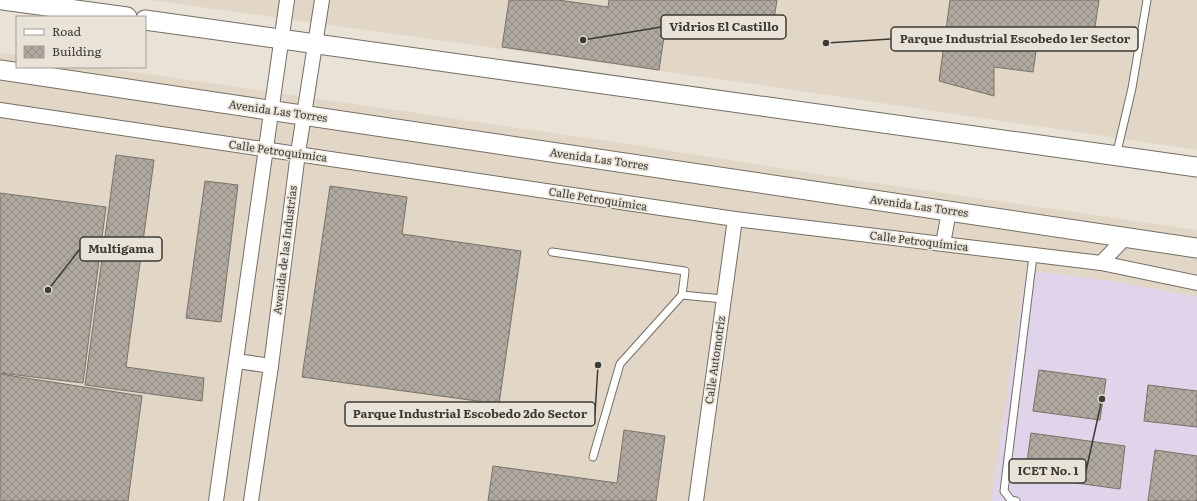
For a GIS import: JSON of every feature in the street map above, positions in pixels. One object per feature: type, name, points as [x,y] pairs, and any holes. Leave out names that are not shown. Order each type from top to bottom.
[{"type":"main road","points":[[3,0],[120,16]]},
{"type":"main road","points":[[146,20],[1197,168]]},
{"type":"main road","name":"Avenida Las Torres","points":[[0,70],[1197,248]]},
{"type":"street","points":[[216,501],[237,361],[286,0]]},
{"type":"street","name":"Avenida de las Industrias","points":[[251,501],[298,153],[322,0]]},
{"type":"street","name":"Calle Petroquímica","points":[[0,110],[735,219],[1101,263],[1197,283]]},
{"type":"street","points":[[943,244],[949,211]]},
{"type":"street","name":"Calle Automotriz","points":[[696,501],[735,219]]},
{"type":"street","points":[[1101,263],[1126,237]]},
{"type":"street","points":[[237,361],[270,366]]},
{"type":"lane","points":[[1116,156],[1132,88],[1147,0]]},
{"type":"lane","points":[[552,252],[685,271],[682,295],[620,364],[593,457]]},
{"type":"lane","points":[[1016,501],[1011,500],[1004,491],[1034,256]]},
{"type":"lane","points":[[682,295],[723,299]]},
{"type":"shaded area","points":[[151,0],[1197,0],[1197,150],[760,85]]},
{"type":"shaded area","points":[[0,53],[16,55],[16,68],[106,68],[635,145],[860,181],[1197,230],[1197,501],[0,501]]},
{"type":"shaded area","points":[[1026,270],[1112,281],[1197,297],[1197,501],[991,501]]},
{"type":"building","points":[[509,0],[558,0],[608,7],[609,0],[777,0],[772,32],[667,17],[659,70],[502,47]]},
{"type":"building","points":[[950,0],[1099,0],[1093,40],[1039,31],[1033,72],[994,67],[994,96],[939,81]]},
{"type":"building","points":[[116,155],[154,160],[126,367],[204,378],[202,401],[85,385]]},
{"type":"building","points":[[205,181],[238,185],[221,322],[186,318]]},
{"type":"building","points":[[330,186],[407,197],[402,234],[521,251],[499,404],[302,377]]},
{"type":"building","points":[[0,193],[106,207],[83,383],[0,373]]},
{"type":"building","points":[[1039,370],[1106,379],[1100,420],[1033,411]]},
{"type":"building","points":[[0,374],[142,396],[128,501],[0,501]]},
{"type":"building","points":[[1148,385],[1197,391],[1197,427],[1144,421]]},
{"type":"building","points":[[624,430],[665,436],[656,501],[488,501],[493,466],[617,483]]},
{"type":"building","points":[[1031,433],[1125,446],[1120,489],[1025,476]]},
{"type":"building","points":[[1155,450],[1197,456],[1197,501],[1148,501]]},
{"type":"place","name":"Vidrios El Castillo","points":[[583,40]]},
{"type":"place","name":"Parque Industrial Escobedo 1er Sector","points":[[826,43]]},
{"type":"place","name":"Multigama","points":[[48,290]]},
{"type":"place","name":"Parque Industrial Escobedo 2do Sector","points":[[598,365]]},
{"type":"place","name":"ICET No. 1","points":[[1102,399]]}]
